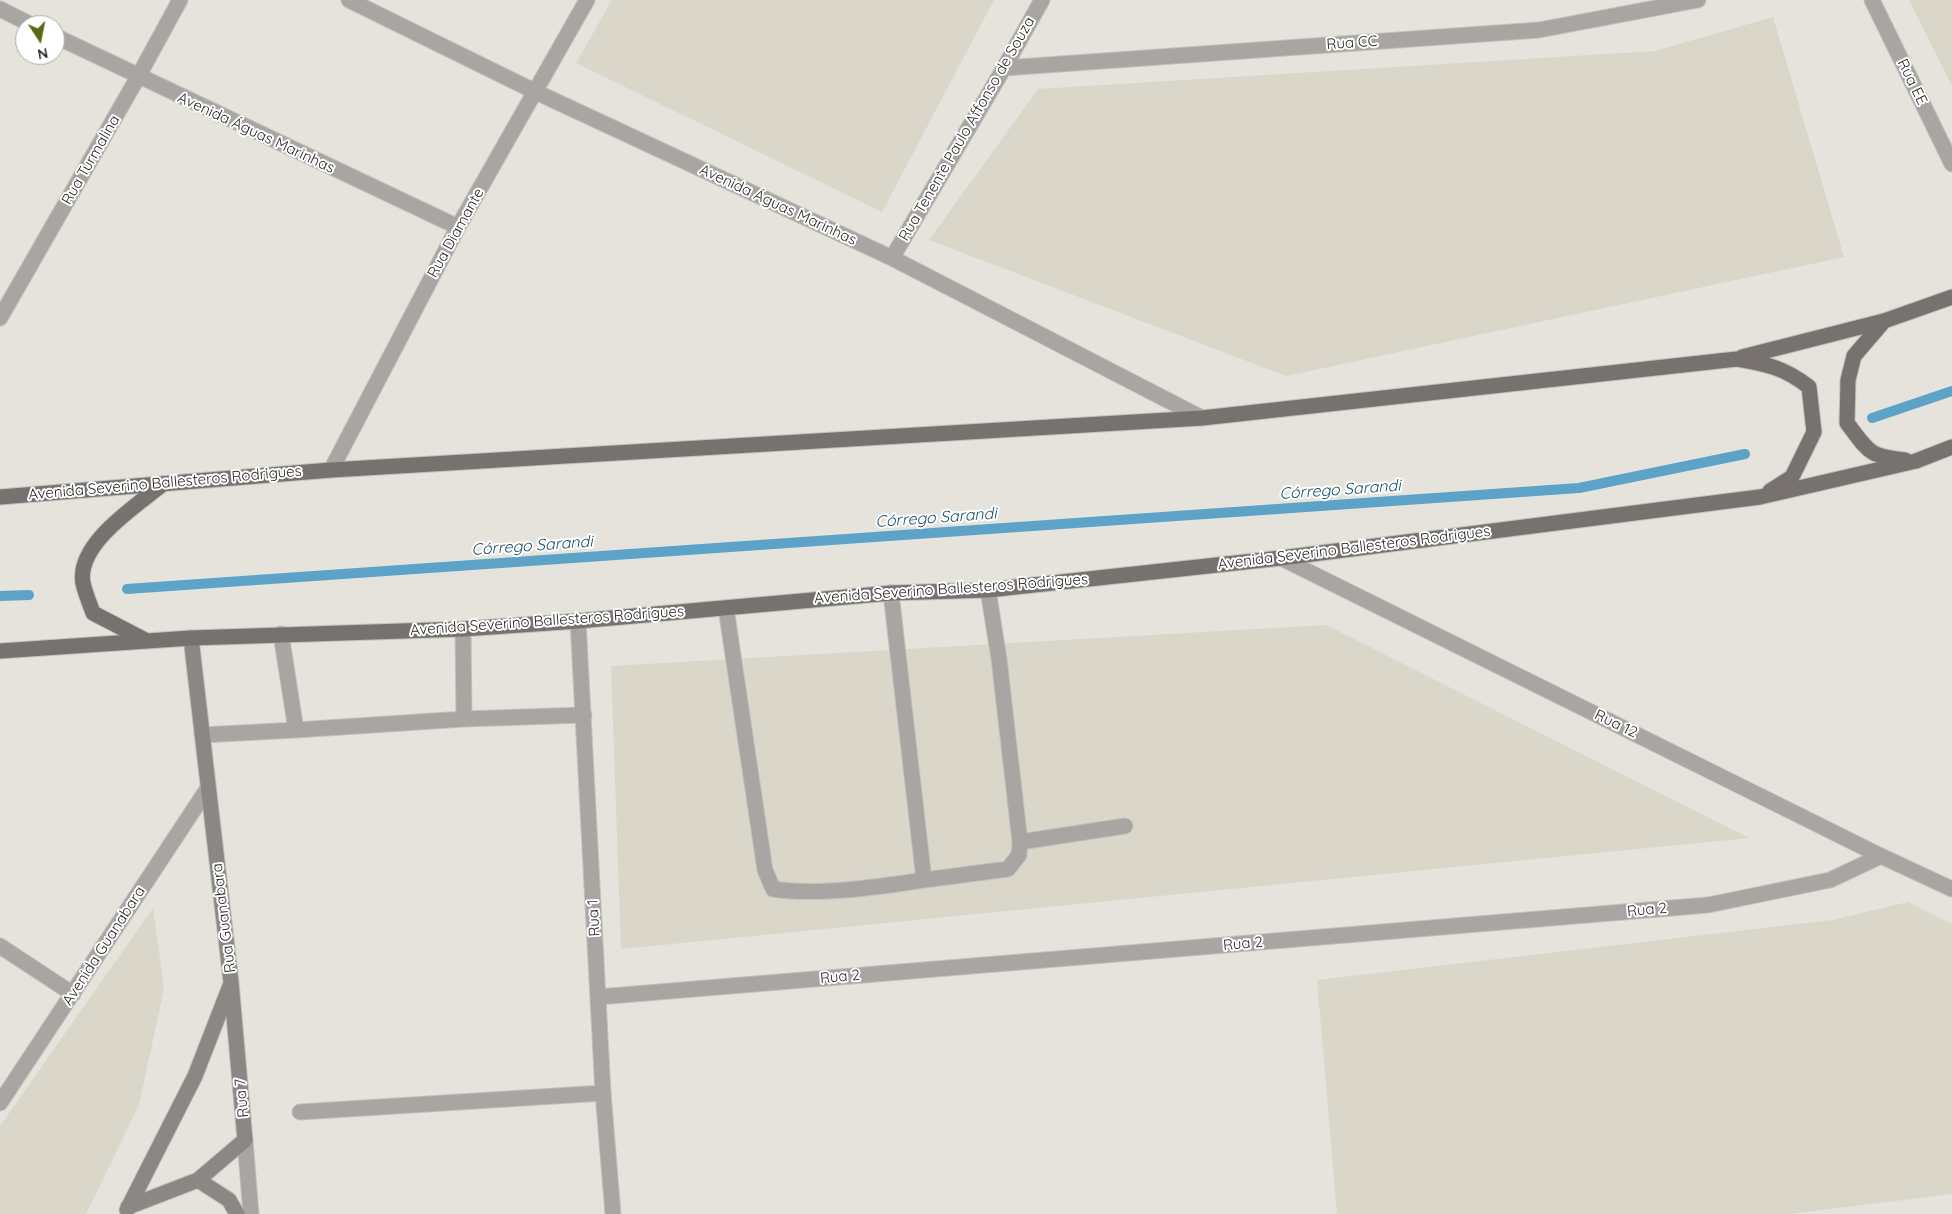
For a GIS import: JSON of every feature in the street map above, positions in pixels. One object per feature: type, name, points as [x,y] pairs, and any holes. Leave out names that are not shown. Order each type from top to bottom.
[{"type":"main road","points":[[1737,359],[1884,321],[1952,297]]},
{"type":"main road","points":[[1884,321],[1854,356],[1848,380],[1846,423],[1866,447],[1878,457],[1916,462]]},
{"type":"main road","name":"Avenida Severino Ballesteros Rodrigues","points":[[0,497],[330,470],[1202,418],[1737,359]]},
{"type":"main road","points":[[1737,359],[1767,364],[1791,373],[1809,388],[1814,432],[1792,477],[1760,497]]},
{"type":"main road","name":"Avenida Severino Ballesteros Rodrigues","points":[[0,651],[191,638],[463,629],[578,621],[891,593],[988,590],[1281,558],[1760,497],[1916,462],[1952,447]]},
{"type":"main road","points":[[147,641],[92,613],[83,582],[89,551],[104,533],[163,484]]},
{"type":"street","name":"Rua Turmalina","points":[[0,318],[180,0]]},
{"type":"street","name":"Avenida Águas Marinhas","points":[[349,0],[536,92],[892,258],[1202,418]]},
{"type":"street","name":"Rua Diamante","points":[[330,470],[458,227],[587,0]]},
{"type":"street","name":"Rua Tenente Paulo Affonso de Souza","points":[[892,258],[1042,0]]},
{"type":"street","name":"Rua CC","points":[[1004,68],[1539,30],[1698,0]]},
{"type":"street","name":"Rua EE","points":[[1872,0],[1952,164]]},
{"type":"street","points":[[0,9],[15,16]]},
{"type":"street","name":"Avenida Águas Marinhas","points":[[65,41],[458,227]]},
{"type":"street","name":"Rua 12","points":[[1281,558],[1881,856],[1952,889]]},
{"type":"street","points":[[726,608],[765,870],[773,889],[795,892],[1008,870],[1019,855],[1020,842],[999,659],[988,590]]},
{"type":"street","points":[[891,593],[924,880]]},
{"type":"street","name":"Rua 1","points":[[578,621],[603,1093],[613,1214]]},
{"type":"street","points":[[463,629],[464,719]]},
{"type":"street","points":[[281,634],[296,730]]},
{"type":"street","name":"Rua Guanabara","points":[[127,1211],[195,1076],[231,982],[191,638]]},
{"type":"street","points":[[202,735],[334,730],[464,719],[584,715]]},
{"type":"street","name":"Avenida Guanabara","points":[[0,1103],[208,788]]},
{"type":"street","points":[[1020,842],[1124,826]]},
{"type":"street","name":"Rua 2","points":[[598,997],[1708,905],[1830,880],[1881,856]]},
{"type":"street","points":[[0,946],[73,994]]},
{"type":"street","name":"Rua 7","points":[[231,982],[251,1214]]},
{"type":"street","points":[[300,1112],[603,1093]]},
{"type":"street","name":"Rua Guanabara","points":[[127,1211],[198,1180],[245,1140]]},
{"type":"street","points":[[198,1180],[230,1200],[237,1214]]},
{"type":"shaded area","points":[[612,0],[994,0],[882,212],[576,63]]},
{"type":"shaded area","points":[[1909,0],[1952,0],[1952,86]]},
{"type":"shaded area","points":[[1773,17],[1844,257],[1286,376],[929,240],[1038,89],[1655,51]]},
{"type":"shaded area","points":[[1326,625],[1749,838],[621,949],[611,666]]},
{"type":"shaded area","points":[[1908,902],[1952,924],[1952,1194],[1789,1214],[1337,1214],[1317,980],[1832,920]]},
{"type":"shaded area","points":[[153,908],[164,989],[139,1105],[86,1214],[0,1214],[0,1126]]},
{"type":"waterway","name":"Córrego Sarandi","points":[[1872,418],[1952,391]]},
{"type":"waterway","name":"Córrego Sarandi","points":[[127,589],[1579,488],[1745,454]]},
{"type":"waterway","name":"Córrego Sarandi","points":[[0,596],[29,595]]}]
